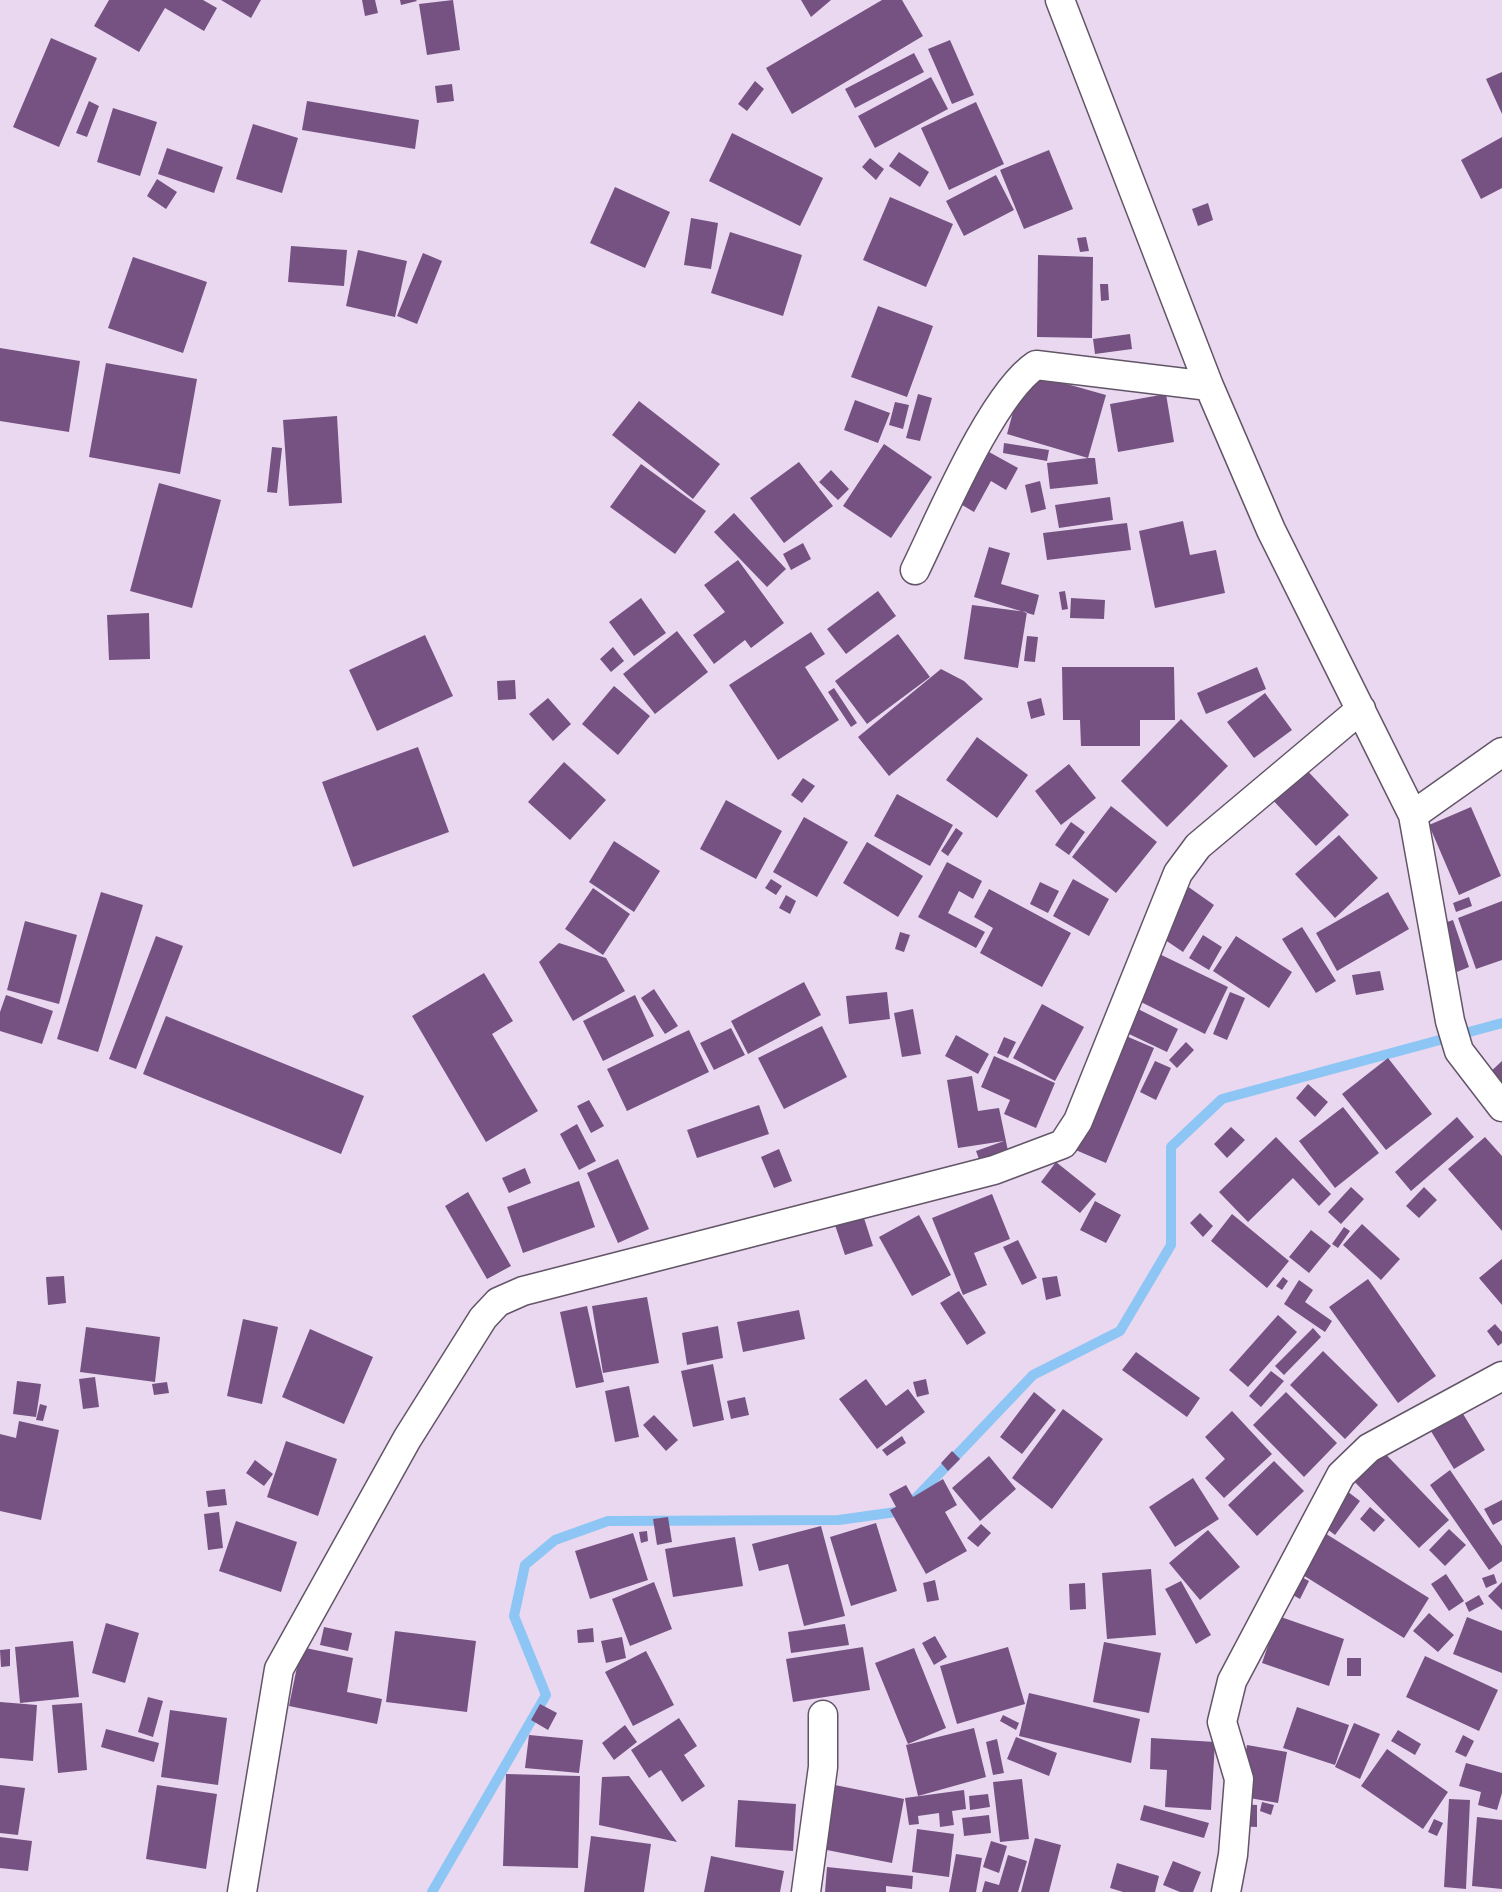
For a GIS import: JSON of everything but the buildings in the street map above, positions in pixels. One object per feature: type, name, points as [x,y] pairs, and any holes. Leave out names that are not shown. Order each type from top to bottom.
[{"type":"street","points":[[1060,0],[1209,386],[1271,530],[1413,815],[1450,1021],[1459,1051],[1502,1107]]},
{"type":"street","points":[[915,570],[970,455],[1023,374],[1036,365],[1209,386]]},
{"type":"street","points":[[242,1892],[279,1669],[407,1439],[483,1318],[498,1302],[523,1291],[993,1170],[1063,1144],[1077,1122],[1178,873],[1198,846],[1361,709]]},
{"type":"street","points":[[1413,815],[1502,752]]},
{"type":"street","points":[[1226,1892],[1233,1855],[1239,1779],[1222,1722],[1232,1681],[1341,1475],[1369,1448],[1502,1376]]},
{"type":"street","points":[[806,1892],[823,1767],[823,1715]]},
{"type":"waterway","points":[[914,1500],[1033,1375],[1120,1331],[1171,1245],[1171,1147],[1222,1099],[1502,1023]]},
{"type":"waterway","points":[[432,1892],[546,1695],[514,1616],[525,1565],[555,1540],[608,1521],[839,1520],[903,1511]]}]
